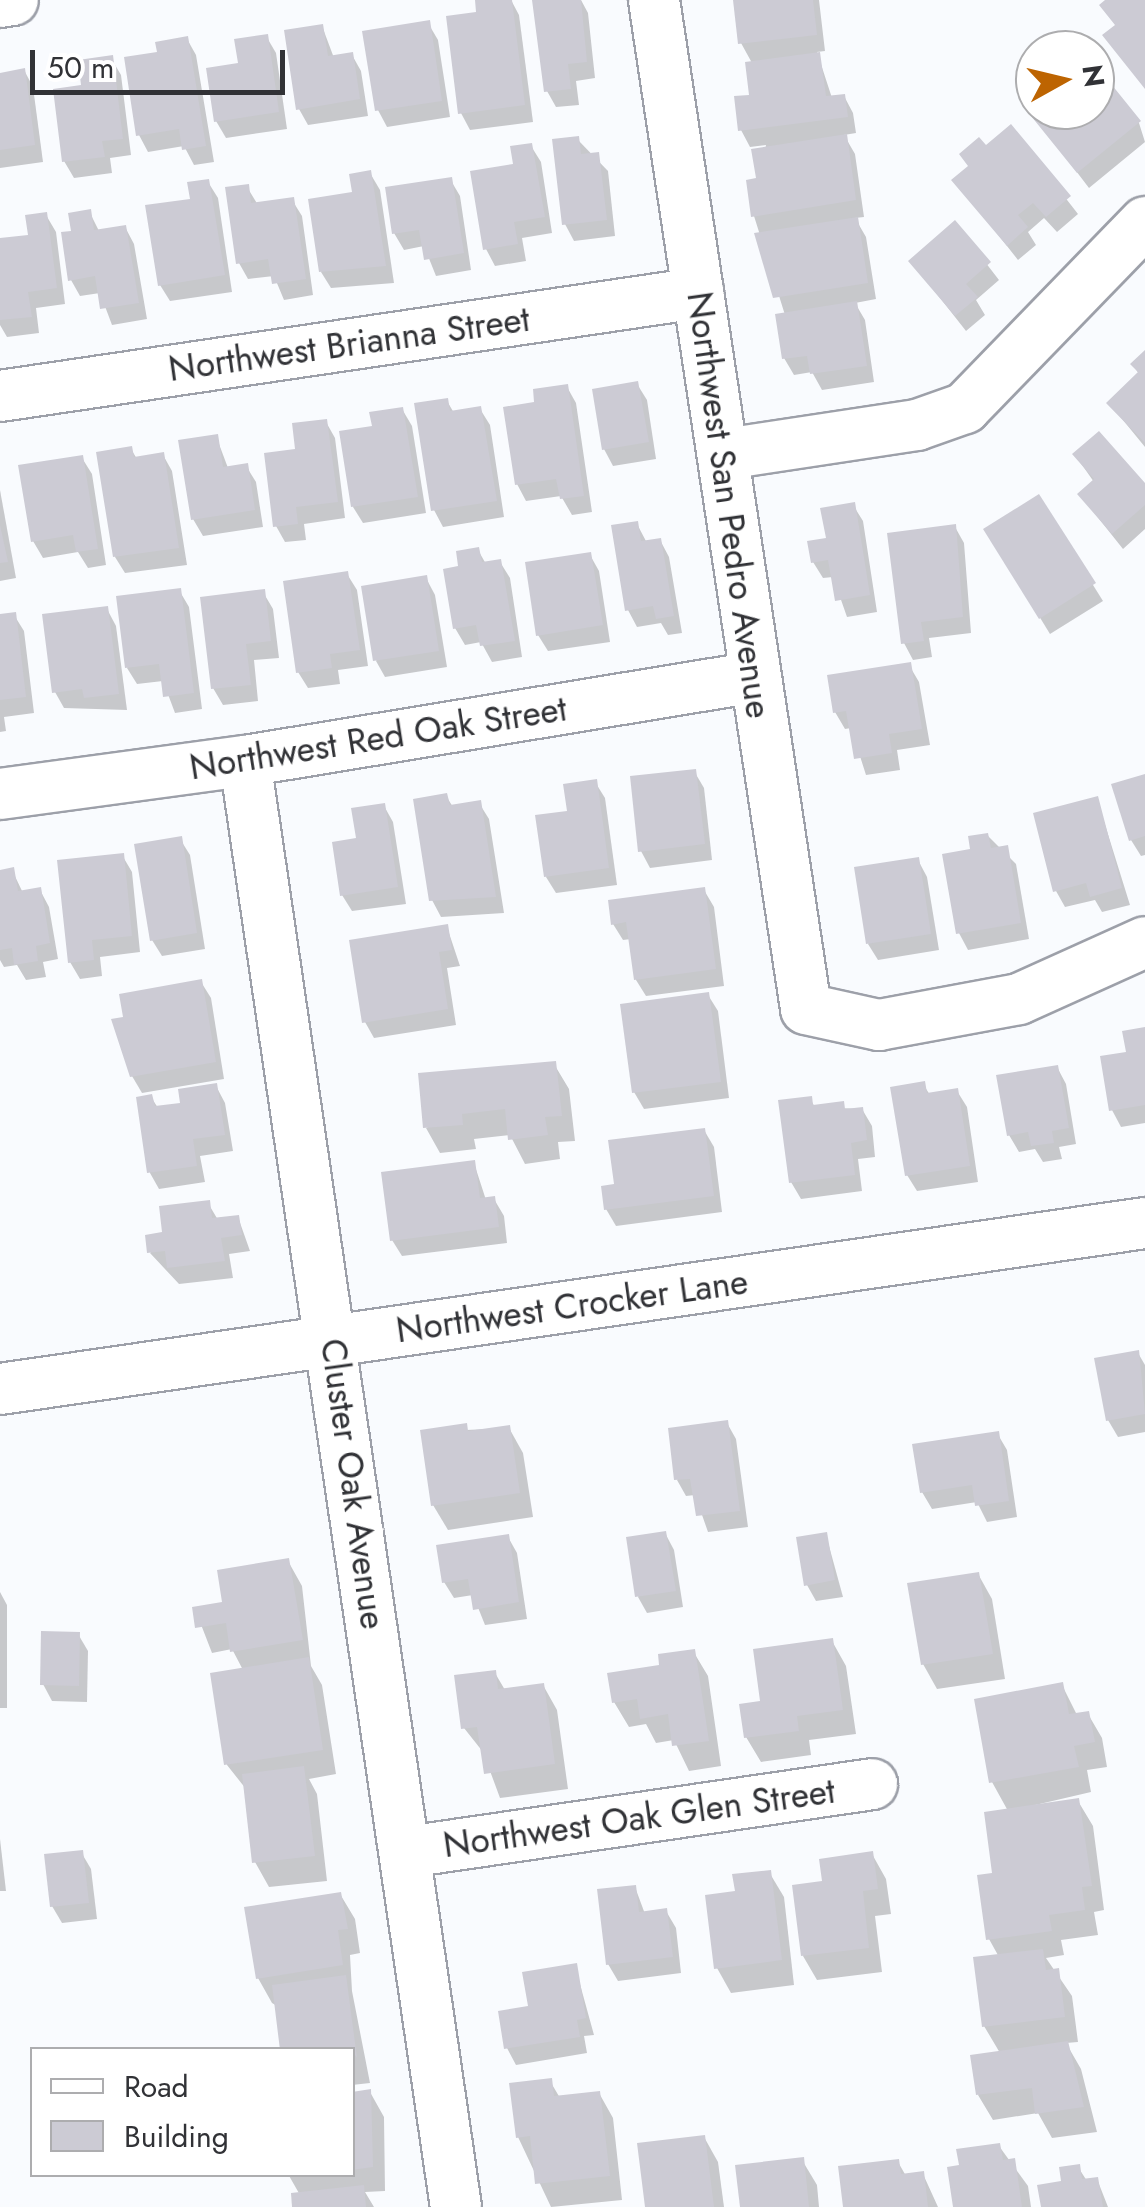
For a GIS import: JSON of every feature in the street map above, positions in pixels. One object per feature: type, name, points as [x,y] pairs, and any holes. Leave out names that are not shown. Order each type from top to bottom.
[{"type":"street","points":[[0,2],[13,0]]},
{"type":"street","name":"Northwest San Pedro Avenue","points":[[654,0],[806,1010],[879,1025],[1020,999],[1145,942]]},
{"type":"street","points":[[725,454],[917,425],[965,408],[1145,222]]},
{"type":"street","name":"Northwest Brianna Street","points":[[0,396],[698,293]]},
{"type":"street","name":"Northwest Red Oak Street","points":[[0,794],[245,762],[754,677]]},
{"type":"street","name":"Cluster Oak Avenue","points":[[245,762],[456,2207]]},
{"type":"street","name":"Northwest Crocker Lane","points":[[0,1389],[1145,1223]]},
{"type":"street","name":"Northwest Oak Glen Street","points":[[406,1852],[872,1784]]},
{"type":"building","points":[[475,0],[512,0],[525,105],[458,114],[446,16],[476,12]]},
{"type":"building","points":[[532,0],[581,0],[587,62],[568,64],[571,89],[544,92]]},
{"type":"building","points":[[733,0],[813,0],[817,35],[738,44]]},
{"type":"building","points":[[1105,0],[1145,0],[1145,89],[1115,51],[1115,30],[1108,30],[1115,25],[1099,5]]},
{"type":"building","points":[[430,20],[442,101],[375,111],[362,31]]},
{"type":"building","points":[[323,24],[328,56],[353,52],[360,99],[296,110],[284,30]]},
{"type":"building","points":[[268,34],[279,112],[214,122],[206,68],[238,63],[234,39]]},
{"type":"building","points":[[188,36],[206,146],[182,150],[179,129],[136,136],[124,57],[157,52],[155,42]]},
{"type":"building","points":[[820,52],[826,96],[845,94],[848,117],[738,131],[734,96],[749,95],[745,62]]},
{"type":"building","points":[[113,55],[123,139],[102,141],[105,157],[62,162],[53,89],[81,85],[78,60]]},
{"type":"building","points":[[25,68],[35,145],[0,150],[0,73]]},
{"type":"building","points":[[1115,89],[1141,121],[1077,173],[1042,130],[1115,130]]},
{"type":"building","points":[[1011,124],[1071,196],[1046,217],[1033,203],[1018,215],[1028,227],[1007,246],[951,180],[968,166],[959,154],[979,137],[986,145]]},
{"type":"building","points":[[847,134],[856,200],[751,217],[746,180],[756,178],[751,149]]},
{"type":"building","points":[[579,136],[581,154],[599,152],[607,220],[562,225],[552,139]]},
{"type":"building","points":[[532,143],[545,217],[514,222],[518,244],[483,250],[470,171],[513,164],[510,146]]},
{"type":"building","points":[[371,170],[386,266],[319,272],[308,199],[352,192],[349,174]]},
{"type":"building","points":[[452,177],[464,253],[424,260],[419,230],[392,234],[385,187]]},
{"type":"building","points":[[209,179],[225,275],[158,286],[145,205],[190,199],[187,182]]},
{"type":"building","points":[[249,184],[251,203],[294,197],[306,279],[272,284],[268,259],[236,264],[225,187]]},
{"type":"building","points":[[91,209],[94,230],[126,225],[139,303],[100,309],[95,276],[68,281],[61,232],[71,231],[68,213]]},
{"type":"building","points":[[47,212],[57,288],[28,292],[32,317],[0,320],[0,238],[28,235],[25,215]]},
{"type":"building","points":[[858,217],[868,283],[773,298],[754,233]]},
{"type":"building","points":[[955,220],[991,262],[966,284],[978,297],[955,316],[908,261]]},
{"type":"building","points":[[857,301],[867,366],[810,374],[807,356],[782,359],[775,314]]},
{"type":"building","points":[[1145,350],[1145,443],[1106,403],[1138,372],[1130,364]]},
{"type":"building","points":[[638,381],[649,442],[602,450],[592,389]]},
{"type":"building","points":[[568,384],[584,496],[560,499],[556,479],[515,485],[503,407],[534,402],[533,389]]},
{"type":"building","points":[[448,398],[450,411],[481,406],[497,501],[431,511],[414,403]]},
{"type":"building","points":[[403,407],[418,497],[351,507],[339,431],[372,426],[369,412]]},
{"type":"building","points":[[327,419],[338,502],[296,507],[298,524],[273,527],[264,453],[295,449],[292,423]]},
{"type":"building","points":[[1099,431],[1145,483],[1145,505],[1112,534],[1077,494],[1094,479],[1072,454]]},
{"type":"building","points":[[218,434],[223,467],[248,463],[255,510],[191,520],[178,440]]},
{"type":"building","points":[[132,446],[134,457],[164,452],[179,548],[113,557],[96,452]]},
{"type":"building","points":[[83,455],[98,549],[76,552],[73,535],[31,542],[18,465]]},
{"type":"building","points":[[1039,494],[1096,583],[1039,619],[983,529]]},
{"type":"building","points":[[855,502],[870,595],[835,601],[828,560],[811,563],[807,541],[826,538],[820,508]]},
{"type":"building","points":[[638,521],[641,541],[661,538],[674,616],[656,619],[653,606],[625,611],[611,525]]},
{"type":"building","points":[[956,524],[963,617],[921,622],[924,641],[901,644],[887,533]]},
{"type":"building","points":[[0,525],[8,562],[0,563]]},
{"type":"building","points":[[479,547],[482,562],[501,559],[515,641],[480,646],[476,625],[453,629],[443,569],[458,566],[456,551]]},
{"type":"building","points":[[591,552],[603,625],[536,636],[525,562]]},
{"type":"building","points":[[348,571],[360,650],[330,654],[332,668],[296,673],[283,581]]},
{"type":"building","points":[[427,575],[439,651],[373,661],[361,586]]},
{"type":"building","points":[[181,588],[194,693],[163,697],[159,664],[125,668],[116,596]]},
{"type":"building","points":[[265,589],[271,641],[246,644],[251,685],[211,689],[200,597]]},
{"type":"building","points":[[108,606],[119,694],[84,698],[82,689],[52,693],[42,614]]},
{"type":"building","points":[[16,612],[26,697],[0,700],[0,614]]},
{"type":"building","points":[[911,662],[922,729],[889,734],[892,753],[854,759],[846,711],[833,713],[827,675]]},
{"type":"building","points":[[696,769],[705,844],[638,852],[630,776]]},
{"type":"building","points":[[1145,774],[1145,836],[1129,841],[1111,784]]},
{"type":"building","points":[[597,779],[609,868],[544,877],[535,815],[567,811],[563,784]]},
{"type":"building","points":[[447,793],[450,805],[481,800],[496,897],[429,901],[413,799]]},
{"type":"building","points":[[1098,796],[1122,888],[1090,897],[1086,883],[1053,892],[1033,813]]},
{"type":"building","points":[[385,803],[398,887],[340,896],[332,842],[356,838],[351,808]]},
{"type":"building","points":[[988,833],[991,848],[1008,845],[1021,923],[956,934],[942,854],[970,849],[968,836]]},
{"type":"building","points":[[182,836],[197,933],[150,941],[134,844]]},
{"type":"building","points":[[124,853],[132,936],[92,940],[94,960],[68,963],[57,860]]},
{"type":"building","points":[[919,857],[931,934],[866,944],[854,867]]},
{"type":"building","points":[[14,867],[18,891],[41,887],[50,943],[36,946],[38,961],[14,965],[12,948],[0,950],[0,870]]},
{"type":"building","points":[[705,887],[716,969],[634,980],[626,922],[611,925],[608,900]]},
{"type":"building","points":[[448,924],[452,950],[439,952],[448,1009],[362,1023],[349,940]]},
{"type":"building","points":[[202,979],[216,1062],[130,1077],[111,1019],[123,1017],[119,994]]},
{"type":"building","points":[[709,992],[721,1082],[632,1093],[620,1004]]},
{"type":"building","points":[[1145,1027],[1145,1105],[1109,1111],[1100,1056],[1126,1052],[1122,1031]]},
{"type":"building","points":[[556,1061],[562,1116],[545,1117],[548,1135],[508,1140],[505,1109],[462,1114],[463,1125],[423,1128],[418,1073]]},
{"type":"building","points":[[1058,1065],[1069,1128],[1052,1131],[1054,1143],[1031,1146],[1028,1132],[1007,1136],[996,1075]]},
{"type":"building","points":[[925,1081],[927,1093],[958,1088],[970,1166],[905,1176],[890,1087]]},
{"type":"building","points":[[217,1083],[225,1135],[193,1139],[197,1166],[147,1173],[136,1097],[152,1094],[155,1106],[180,1103],[178,1089]]},
{"type":"building","points":[[812,1096],[813,1105],[844,1101],[845,1109],[863,1107],[867,1140],[851,1143],[855,1175],[789,1183],[778,1100]]},
{"type":"building","points":[[705,1128],[714,1196],[604,1210],[601,1186],[614,1184],[608,1140]]},
{"type":"building","points":[[475,1160],[480,1198],[495,1196],[499,1227],[390,1241],[381,1172]]},
{"type":"building","points":[[210,1200],[212,1218],[239,1215],[242,1235],[221,1238],[225,1261],[167,1268],[165,1251],[147,1253],[145,1235],[162,1232],[159,1206]]},
{"type":"building","points":[[1139,1350],[1145,1414],[1106,1421],[1094,1358]]},
{"type":"building","points":[[728,1420],[740,1511],[696,1516],[690,1479],[674,1480],[668,1428]]},
{"type":"building","points":[[467,1423],[468,1431],[510,1425],[520,1493],[431,1506],[420,1430]]},
{"type":"building","points":[[999,1431],[1009,1501],[975,1506],[972,1485],[920,1493],[912,1444]]},
{"type":"building","points":[[666,1531],[676,1591],[635,1597],[626,1537]]},
{"type":"building","points":[[827,1532],[835,1580],[804,1586],[796,1537]]},
{"type":"building","points":[[509,1534],[519,1602],[473,1610],[468,1579],[442,1583],[436,1545]]},
{"type":"building","points":[[289,1558],[303,1640],[230,1652],[226,1623],[195,1628],[192,1607],[222,1602],[217,1570]]},
{"type":"building","points":[[979,1572],[993,1654],[921,1665],[907,1583]]},
{"type":"building","points":[[41,1631],[80,1632],[79,1686],[40,1685]]},
{"type":"building","points":[[833,1638],[843,1710],[797,1716],[799,1731],[744,1738],[739,1704],[760,1701],[753,1649]]},
{"type":"building","points":[[695,1649],[709,1741],[672,1746],[668,1714],[640,1719],[637,1699],[612,1703],[607,1673],[659,1665],[658,1654]]},
{"type":"building","points":[[309,1657],[323,1750],[224,1765],[210,1673]]},
{"type":"building","points":[[496,1670],[498,1689],[544,1683],[555,1764],[484,1774],[477,1727],[461,1729],[454,1675]]},
{"type":"building","points":[[1063,1682],[1069,1714],[1089,1711],[1095,1742],[1074,1746],[1079,1767],[989,1783],[974,1699]]},
{"type":"building","points":[[304,1766],[315,1856],[252,1863],[242,1774]]},
{"type":"building","points":[[1079,1798],[1092,1886],[1082,1887],[1085,1910],[1049,1915],[1052,1931],[986,1940],[977,1875],[992,1873],[984,1812]]},
{"type":"building","points":[[83,1850],[89,1903],[50,1907],[44,1854]]},
{"type":"building","points":[[873,1851],[878,1889],[863,1891],[869,1948],[801,1956],[792,1885],[822,1881],[819,1859]]},
{"type":"building","points":[[771,1870],[782,1960],[714,1969],[705,1895],[735,1891],[732,1874]]},
{"type":"building","points":[[636,1885],[639,1912],[667,1908],[673,1957],[606,1965],[597,1889]]},
{"type":"building","points":[[341,1892],[348,1929],[338,1930],[343,1965],[256,1979],[244,1907]]},
{"type":"building","points":[[1043,1949],[1046,1970],[1059,1968],[1065,2017],[982,2027],[973,1957]]},
{"type":"building","points":[[577,1963],[586,2018],[577,2020],[580,2037],[504,2049],[498,2011],[528,2006],[522,1972]]},
{"type":"building","points":[[346,1975],[357,2058],[355,2047],[280,2047],[272,1985]]},
{"type":"building","points":[[1068,2041],[1084,2107],[1035,2114],[1032,2088],[976,2095],[970,2055]]},
{"type":"building","points":[[552,2078],[554,2096],[600,2091],[610,2176],[535,2184],[530,2136],[516,2138],[509,2083]]},
{"type":"building","points":[[371,2089],[373,2167],[355,2170],[355,2092]]},
{"type":"building","points":[[705,2135],[714,2207],[645,2207],[637,2143]]},
{"type":"building","points":[[1000,2143],[1003,2160],[1015,2158],[1022,2207],[953,2207],[947,2167],[959,2165],[956,2149]]},
{"type":"building","points":[[804,2157],[809,2207],[740,2207],[735,2165]]},
{"type":"building","points":[[899,2159],[901,2174],[924,2171],[928,2207],[843,2207],[838,2166]]},
{"type":"building","points":[[1080,2164],[1082,2179],[1098,2177],[1103,2207],[1041,2207],[1037,2185],[1061,2181],[1059,2167]]},
{"type":"building","points":[[364,2185],[366,2207],[292,2207],[291,2193]]}]
